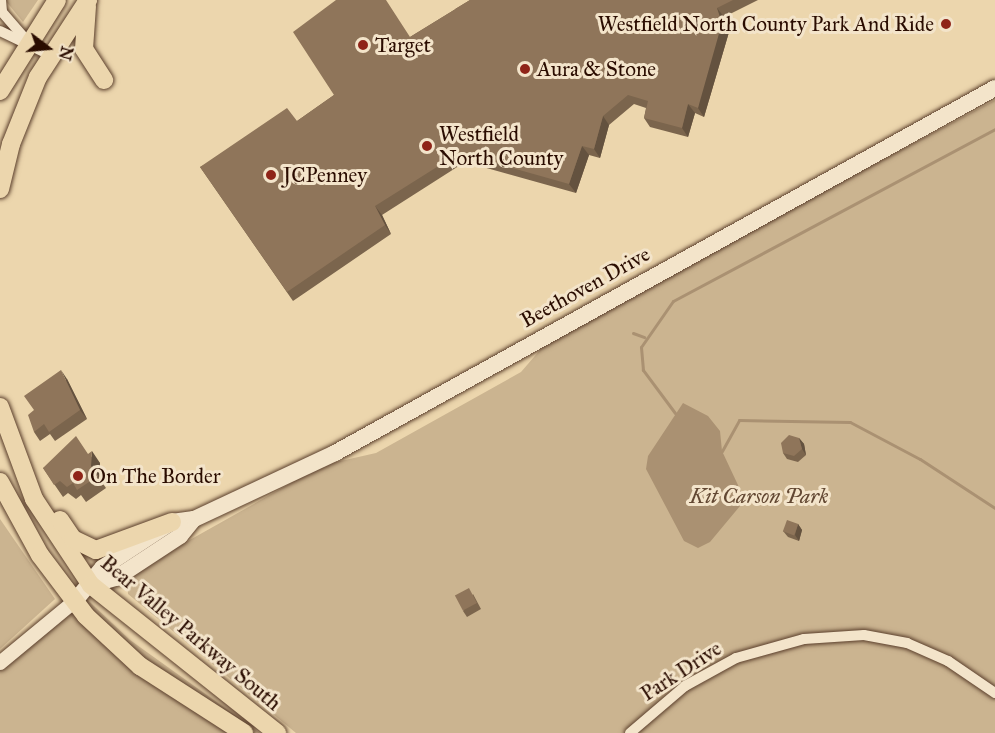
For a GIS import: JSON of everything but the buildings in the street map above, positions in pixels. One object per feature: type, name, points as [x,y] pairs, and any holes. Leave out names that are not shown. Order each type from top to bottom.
[{"type":"main road","points":[[0,91],[28,42],[57,0]]},
{"type":"main road","points":[[0,189],[11,144],[50,55],[88,1]]},
{"type":"main road","points":[[88,1],[84,49],[104,80]]},
{"type":"main road","name":"Beethoven Drive","points":[[75,601],[91,585],[102,568],[172,522],[194,519],[335,453],[995,88]]},
{"type":"main road","name":"Bear Valley Parkway South","points":[[0,407],[34,499],[91,585],[277,733]]},
{"type":"main road","name":"Bear Valley Parkway South","points":[[0,482],[34,546],[75,601],[141,666],[244,733]]},
{"type":"main road","points":[[34,499],[73,539],[96,550],[172,522]]},
{"type":"main road","name":"Beethoven Drive","points":[[91,585],[116,578],[180,536],[194,519]]},
{"type":"street","points":[[1,0],[2,12],[28,42]]},
{"type":"street","points":[[0,31],[28,42],[50,55]]},
{"type":"street","name":"Beethoven Drive","points":[[0,663],[75,601]]},
{"type":"street","name":"Park Drive","points":[[630,733],[686,686],[736,658],[804,639],[864,635],[907,644],[948,660],[995,693]]},
{"type":"green space","points":[[5,0],[38,0],[23,22]]},
{"type":"green space","name":"Kit Carson Park","points":[[995,100],[995,733],[296,733],[128,594],[127,580],[140,568],[323,465],[376,453],[521,372],[553,335]]},
{"type":"green space","points":[[0,519],[55,599],[0,649]]},
{"type":"green space","points":[[78,591],[130,640],[260,733],[0,733],[0,663]]},
{"type":"shaded area","points":[[683,403],[708,416],[720,431],[722,451],[745,500],[710,542],[698,548],[684,541],[646,469],[648,456]]},
{"type":"waterway","points":[[675,413],[643,370],[641,347],[673,301],[995,129]]},
{"type":"waterway","points":[[633,333],[644,337]]},
{"type":"waterway","points":[[722,451],[739,420],[850,422],[920,459],[995,508]]},
{"type":"place","name":"Westfield North County Park And Ride","points":[[946,24]]},
{"type":"place","name":"Target","points":[[363,45]]},
{"type":"place","name":"Aura & Stone","points":[[525,69]]},
{"type":"place","name":"Westfield North County","points":[[427,146]]},
{"type":"place","name":"JCPenney","points":[[271,175]]},
{"type":"place","name":"On The Border","points":[[78,476]]}]
